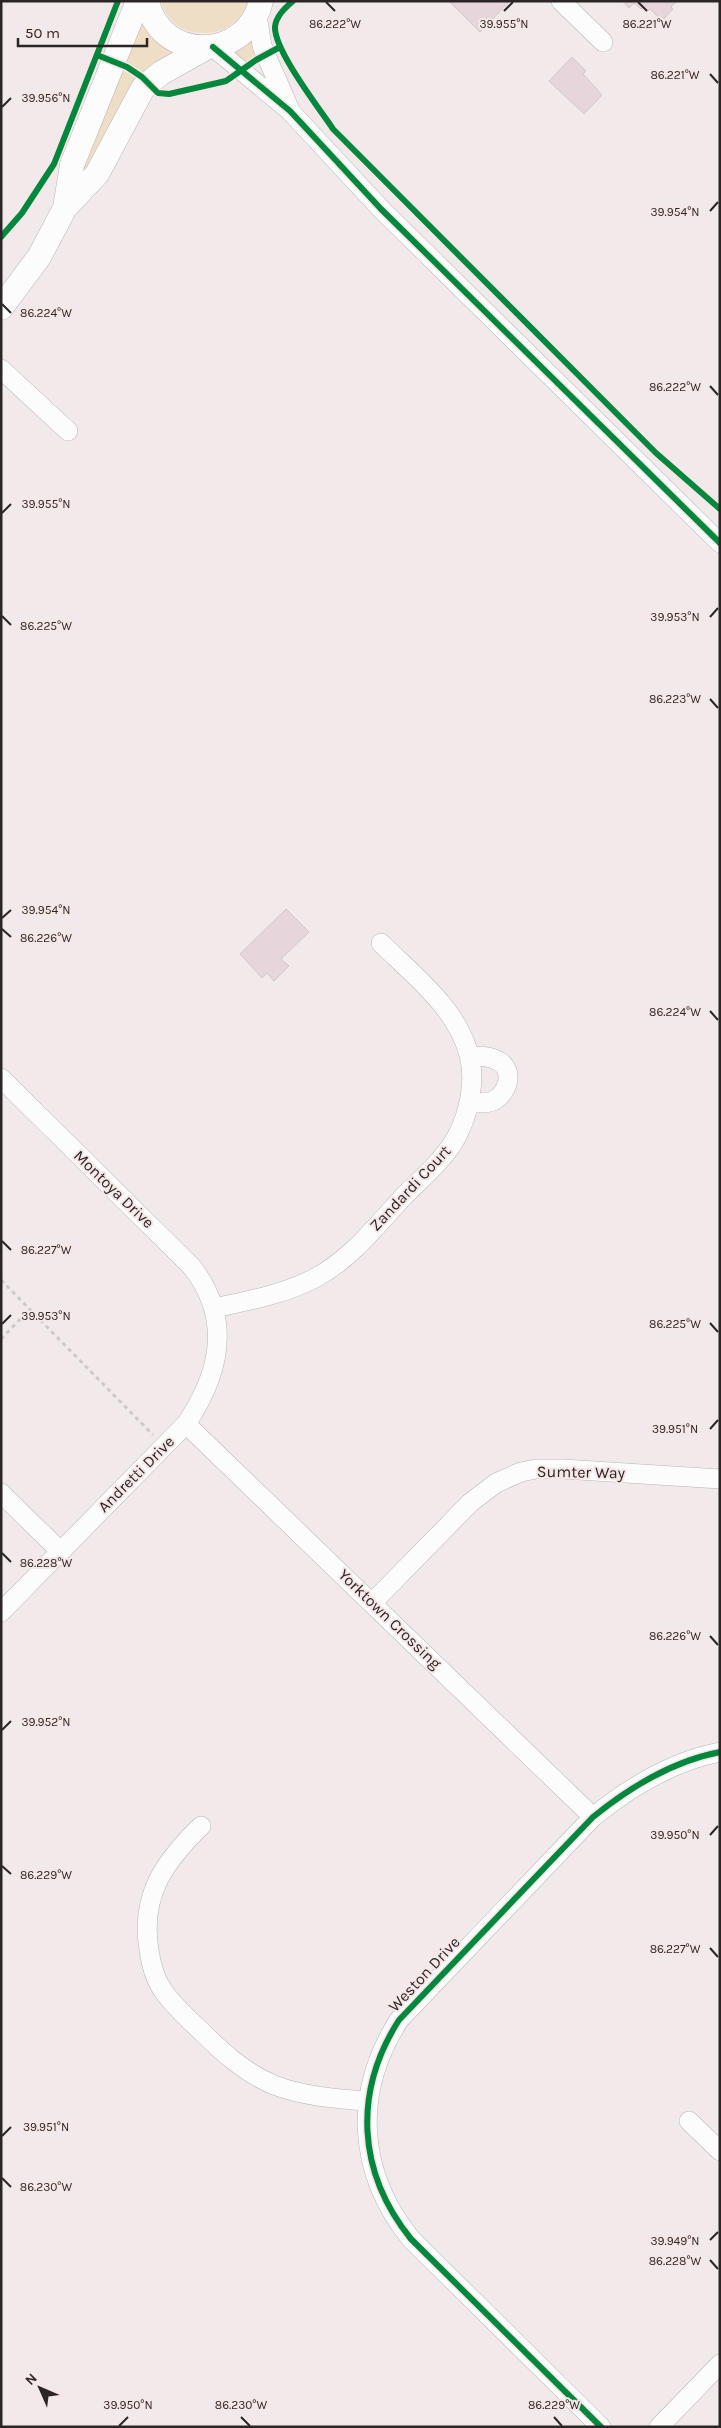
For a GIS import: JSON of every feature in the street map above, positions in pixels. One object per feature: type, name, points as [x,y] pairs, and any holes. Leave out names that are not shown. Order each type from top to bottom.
[{"type":"main road","points":[[65,208],[72,165],[138,1]]},
{"type":"main road","points":[[147,1],[152,14],[165,33],[184,44],[210,48]]},
{"type":"main road","points":[[1,308],[39,257],[65,208],[97,174],[143,88],[161,73],[210,48],[234,40],[244,33],[261,7]]},
{"type":"street","points":[[561,1],[603,42]]},
{"type":"street","points":[[261,7],[262,46],[290,112]]},
{"type":"street","points":[[210,48],[290,112],[381,208],[720,544]]},
{"type":"street","points":[[1,369],[68,431]]},
{"type":"street","name":"Zandardi Court","points":[[214,1308],[313,1280],[337,1264],[441,1159],[456,1137],[469,1102],[471,1078],[469,1056],[458,1028],[445,1008],[380,943]]},
{"type":"street","points":[[469,1056],[489,1057],[501,1062],[508,1076],[504,1090],[493,1101],[469,1102]]},
{"type":"street","name":"Montoya Drive","points":[[1,1078],[186,1259],[198,1274],[214,1308]]},
{"type":"street","name":"Andretti Drive","points":[[1,1612],[163,1445],[186,1424],[204,1394],[214,1369],[217,1336],[214,1308]]},
{"type":"street","name":"Yorktown Crossing","points":[[186,1424],[373,1602],[593,1817]]},
{"type":"street","name":"Sumter Way","points":[[373,1602],[470,1503],[496,1483],[515,1474],[536,1469],[563,1469],[720,1479]]},
{"type":"street","points":[[1,1493],[60,1551]]},
{"type":"street","name":"Weston Drive","points":[[602,2427],[411,2239],[399,2224],[381,2190],[370,2153],[367,2101],[379,2057],[399,2020],[593,1817],[611,1802],[643,1782],[702,1755],[720,1752]]},
{"type":"street","points":[[201,1826],[171,1858],[154,1888],[148,1908],[147,1928],[150,1960],[164,1992],[229,2058],[258,2078],[286,2089],[343,2099],[367,2101]]},
{"type":"street","points":[[689,2121],[720,2151]]},
{"type":"street","points":[[659,2427],[720,2364]]},
{"type":"path","points":[[1,1280],[163,1445]]},
{"type":"path","points":[[1,1339],[30,1309]]},
{"type":"shaded area","points":[[161,1],[248,1],[241,15],[231,25],[218,31],[204,33],[190,31],[178,25],[167,15]]},
{"type":"shaded area","points":[[140,14],[181,51],[144,74],[122,61]]},
{"type":"shaded area","points":[[251,36],[257,55],[245,63],[232,50]]},
{"type":"shaded area","points":[[119,68],[138,79],[88,170],[80,167]]},
{"type":"building","points":[[449,1],[508,1],[509,2],[480,32]]},
{"type":"building","points":[[623,1],[677,1],[671,7],[673,9],[662,21],[650,9],[648,11],[643,7],[641,9],[634,3],[629,8]]},
{"type":"building","points":[[572,57],[586,71],[583,74],[602,95],[584,114],[549,81]]},
{"type":"building","points":[[286,909],[309,932],[281,959],[289,966],[274,981],[267,973],[262,978],[240,954]]},
{"type":"cycle path","points":[[1,237],[22,213],[54,164],[118,1]]},
{"type":"cycle path","points":[[293,1],[277,19],[275,27],[277,37],[289,64],[333,129],[656,453],[720,509]]},
{"type":"cycle path","points":[[213,47],[290,111],[381,209],[720,543]]},
{"type":"cycle path","points":[[97,55],[127,67],[142,77],[158,93],[169,94],[226,81],[256,60],[280,47]]},
{"type":"cycle path","points":[[601,2427],[411,2239],[393,2213],[380,2187],[371,2159],[368,2103],[374,2075],[384,2047],[399,2020],[593,1817],[622,1795],[653,1777],[686,1762],[720,1752]]}]
